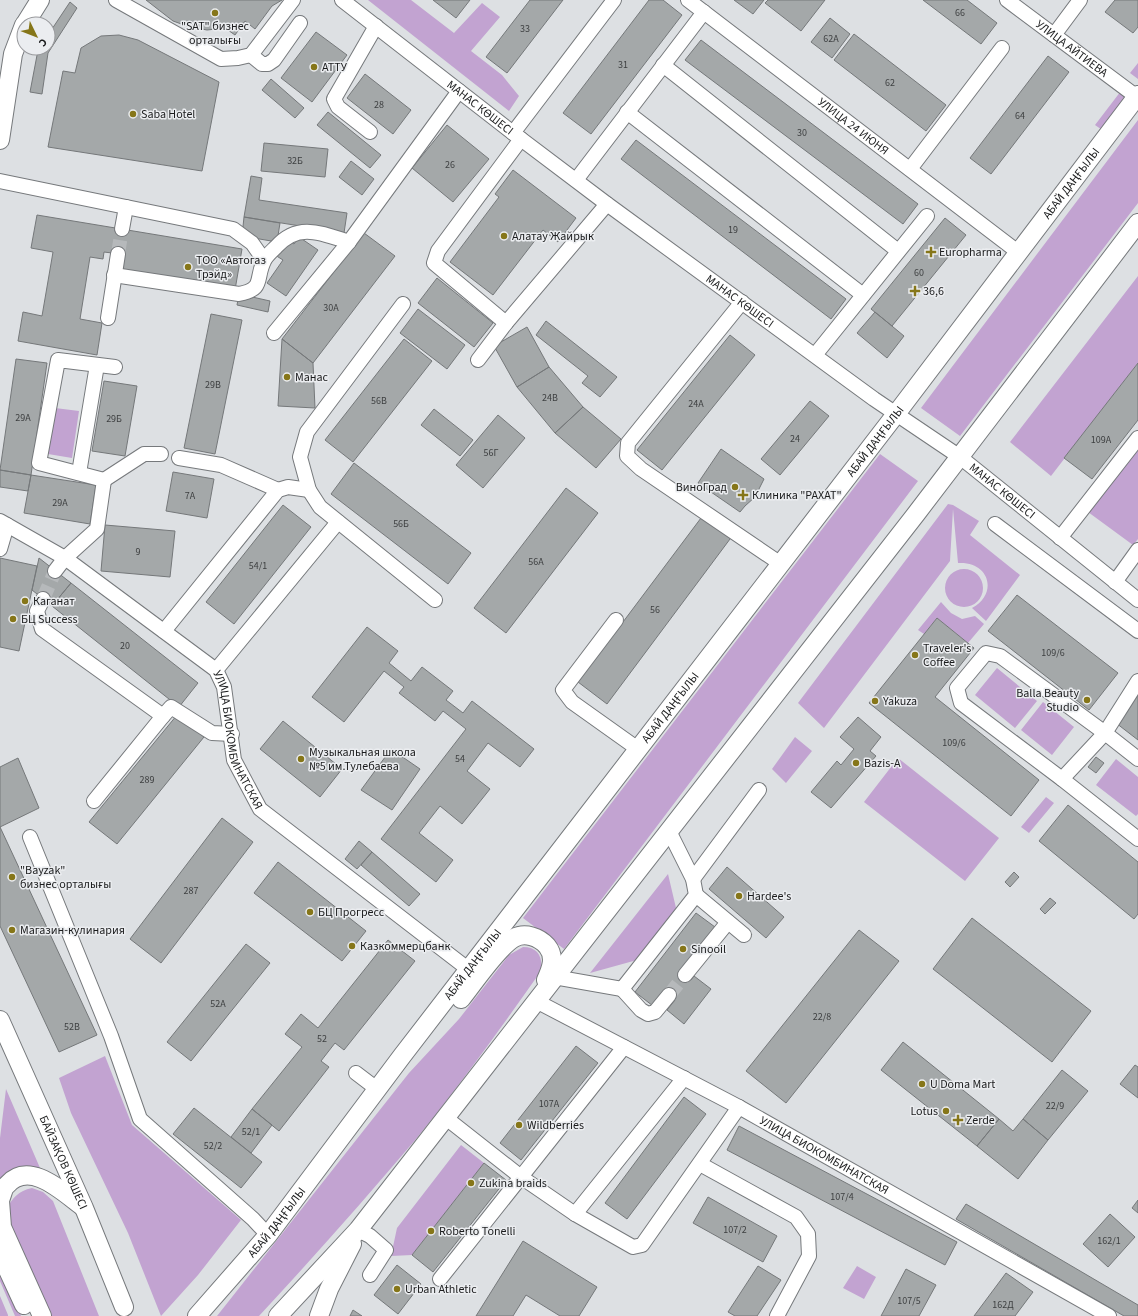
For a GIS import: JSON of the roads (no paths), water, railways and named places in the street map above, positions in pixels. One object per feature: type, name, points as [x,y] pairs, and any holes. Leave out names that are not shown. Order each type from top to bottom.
[{"type":"main road","points":[[30,16],[40,0]]},
{"type":"main road","points":[[0,140],[13,54],[16,46]]},
{"type":"main road","name":"АБАЙ ДАҢҒЫЛЫ","points":[[197,1316],[268,1235],[402,1056],[896,414],[1137,96]]},
{"type":"main road","points":[[278,1316],[358,1230],[1136,229]]},
{"type":"main road","points":[[402,1056],[450,1013],[504,946],[514,938],[530,936],[536,938],[552,952],[553,963],[536,1001]]},
{"type":"main road","name":"БАЙЗАҚОВ КӨШЕСІ","points":[[0,1020],[84,1208],[124,1307]]},
{"type":"main road","points":[[42,1316],[2,1227],[0,1201],[6,1186],[20,1176],[37,1176],[52,1184],[84,1208]]},
{"type":"main road","points":[[319,1316],[329,1289],[358,1230]]},
{"type":"main road","points":[[0,1253],[29,1316]]},
{"type":"street","points":[[116,0],[221,59],[238,58],[251,55],[293,0]]},
{"type":"street","name":"МАНАС КӨШЕСІ","points":[[342,0],[607,204],[896,414],[960,457],[1138,600]]},
{"type":"street","points":[[506,323],[434,263],[438,251],[517,136],[614,0]]},
{"type":"street","name":"УЛИЦА 24 ИЮНЯ","points":[[688,0],[1018,252]]},
{"type":"street","name":"УЛИЦА АЙТИЕВА","points":[[1007,0],[1137,96]]},
{"type":"street","points":[[1054,35],[1080,0]]},
{"type":"street","points":[[576,180],[704,12]]},
{"type":"street","points":[[251,55],[262,64],[268,64],[274,60],[300,23]]},
{"type":"street","points":[[370,132],[338,107],[334,99],[376,26]]},
{"type":"street","points":[[910,169],[1002,48]]},
{"type":"street","points":[[663,65],[898,251]]},
{"type":"street","points":[[274,334],[349,242],[459,91]]},
{"type":"street","points":[[627,112],[863,295]]},
{"type":"street","points":[[0,181],[233,229],[252,243],[264,260]]},
{"type":"street","points":[[478,360],[506,323],[607,204]]},
{"type":"street","points":[[122,229],[126,207]]},
{"type":"street","points":[[815,355],[926,216]]},
{"type":"street","points":[[114,275],[239,294],[251,292],[257,285],[264,260],[284,237],[299,231],[316,232],[349,242]]},
{"type":"street","points":[[108,318],[118,254]]},
{"type":"street","points":[[742,302],[628,443],[627,456],[641,469],[781,564]]},
{"type":"street","points":[[403,304],[307,432],[300,457],[309,490],[320,507],[435,600]]},
{"type":"street","points":[[115,367],[58,360],[39,463],[104,480],[144,454],[161,454]]},
{"type":"street","points":[[79,473],[97,365]]},
{"type":"street","points":[[1060,538],[1138,438]]},
{"type":"street","points":[[179,458],[221,465],[278,490]]},
{"type":"street","points":[[55,570],[65,558],[97,529],[104,480]]},
{"type":"street","points":[[164,631],[278,490],[288,487],[309,490]]},
{"type":"street","points":[[216,670],[338,522]]},
{"type":"street","points":[[0,549],[3,523]]},
{"type":"street","name":"УЛИЦА БИОКОМБИНАТСКАЯ","points":[[3,523],[65,558],[216,670],[224,687],[232,734],[234,760],[260,809],[468,970]]},
{"type":"street","points":[[994,524],[1138,631]]},
{"type":"street","points":[[1115,582],[1138,550]]},
{"type":"street","points":[[43,599],[37,612],[42,629],[162,716]]},
{"type":"street","points":[[616,620],[563,690],[572,702],[638,749]]},
{"type":"street","points":[[1138,759],[1000,656],[986,653],[957,688],[961,703],[1062,779],[1138,839]]},
{"type":"street","points":[[1062,779],[1105,733],[1138,681]]},
{"type":"street","points":[[94,801],[162,716],[171,707],[212,733],[232,734]]},
{"type":"street","points":[[693,879],[759,790]]},
{"type":"street","points":[[669,831],[693,879],[696,895],[744,935]]},
{"type":"street","points":[[30,837],[111,1036],[140,1119],[253,1219],[268,1235]]},
{"type":"street","points":[[622,990],[696,895]]},
{"type":"street","points":[[685,975],[728,922]]},
{"type":"street","points":[[554,977],[622,990],[641,1010],[648,1014],[655,1012],[669,995]]},
{"type":"street","name":"УЛИЦА БИОКОМБИНАТСКАЯ","points":[[536,1001],[739,1107],[1109,1316]]},
{"type":"street","points":[[440,1279],[624,1047]]},
{"type":"street","points":[[356,1073],[377,1089]]},
{"type":"street","points":[[575,1214],[684,1078]]},
{"type":"street","points":[[446,1118],[521,1177],[575,1214],[633,1247],[642,1245],[739,1107]]},
{"type":"street","points":[[700,1164],[796,1217],[808,1234],[809,1256],[777,1316]]},
{"type":"street","points":[[358,1230],[370,1236],[386,1250],[370,1275]]},
{"type":"tunnel","points":[[118,254],[122,229]]},
{"type":"tunnel","points":[[43,599],[55,571]]},
{"type":"tunnel","points":[[669,995],[685,975]]},
{"type":"place","name":"\"SAT\" бизнес орталығы","points":[[215,13]]},
{"type":"place","name":"АТТУ","points":[[314,67]]},
{"type":"place","name":"Saba Hotel","points":[[133,114]]},
{"type":"place","name":"Алатау Жайрык","points":[[504,236]]},
{"type":"place","name":"Europharma","points":[[931,252]]},
{"type":"place","name":"ТОО «Автогаз Трэйд»","points":[[188,267]]},
{"type":"place","name":"36,6","points":[[915,291]]},
{"type":"place","name":"Манас","points":[[287,377]]},
{"type":"place","name":"ВиноГрад","points":[[735,487]]},
{"type":"place","name":"Клиника \"РАХАТ\"","points":[[743,495]]},
{"type":"place","name":"Каганат","points":[[25,601]]},
{"type":"place","name":"БЦ Success","points":[[13,619]]},
{"type":"place","name":"Traveler's Coffee","points":[[915,655]]},
{"type":"place","name":"Balla Beauty Studio","points":[[1087,700]]},
{"type":"place","name":"Yakuza","points":[[875,701]]},
{"type":"place","name":"Музыкальная школа №5 им.Тулебаева","points":[[301,759]]},
{"type":"place","name":"Bazis-A","points":[[856,763]]},
{"type":"place","name":"\"Bayzak\" бизнес орталығы","points":[[12,877]]},
{"type":"place","name":"Hardee's","points":[[739,896]]},
{"type":"place","name":"БЦ Прогресс","points":[[310,912]]},
{"type":"place","name":"Магазин-кулинария","points":[[12,930]]},
{"type":"place","name":"Казкоммерцбанк","points":[[352,946]]},
{"type":"place","name":"Sinooil","points":[[683,949]]},
{"type":"place","name":"U Doma Mart","points":[[922,1084]]},
{"type":"place","name":"Lotus","points":[[946,1111]]},
{"type":"place","name":"Zerde","points":[[958,1120]]},
{"type":"place","name":"Wildberries","points":[[519,1125]]},
{"type":"place","name":"Zukina braids","points":[[471,1183]]},
{"type":"place","name":"Roberto Tonelli","points":[[431,1231]]},
{"type":"place","name":"Urban Athletic","points":[[397,1289]]}]
